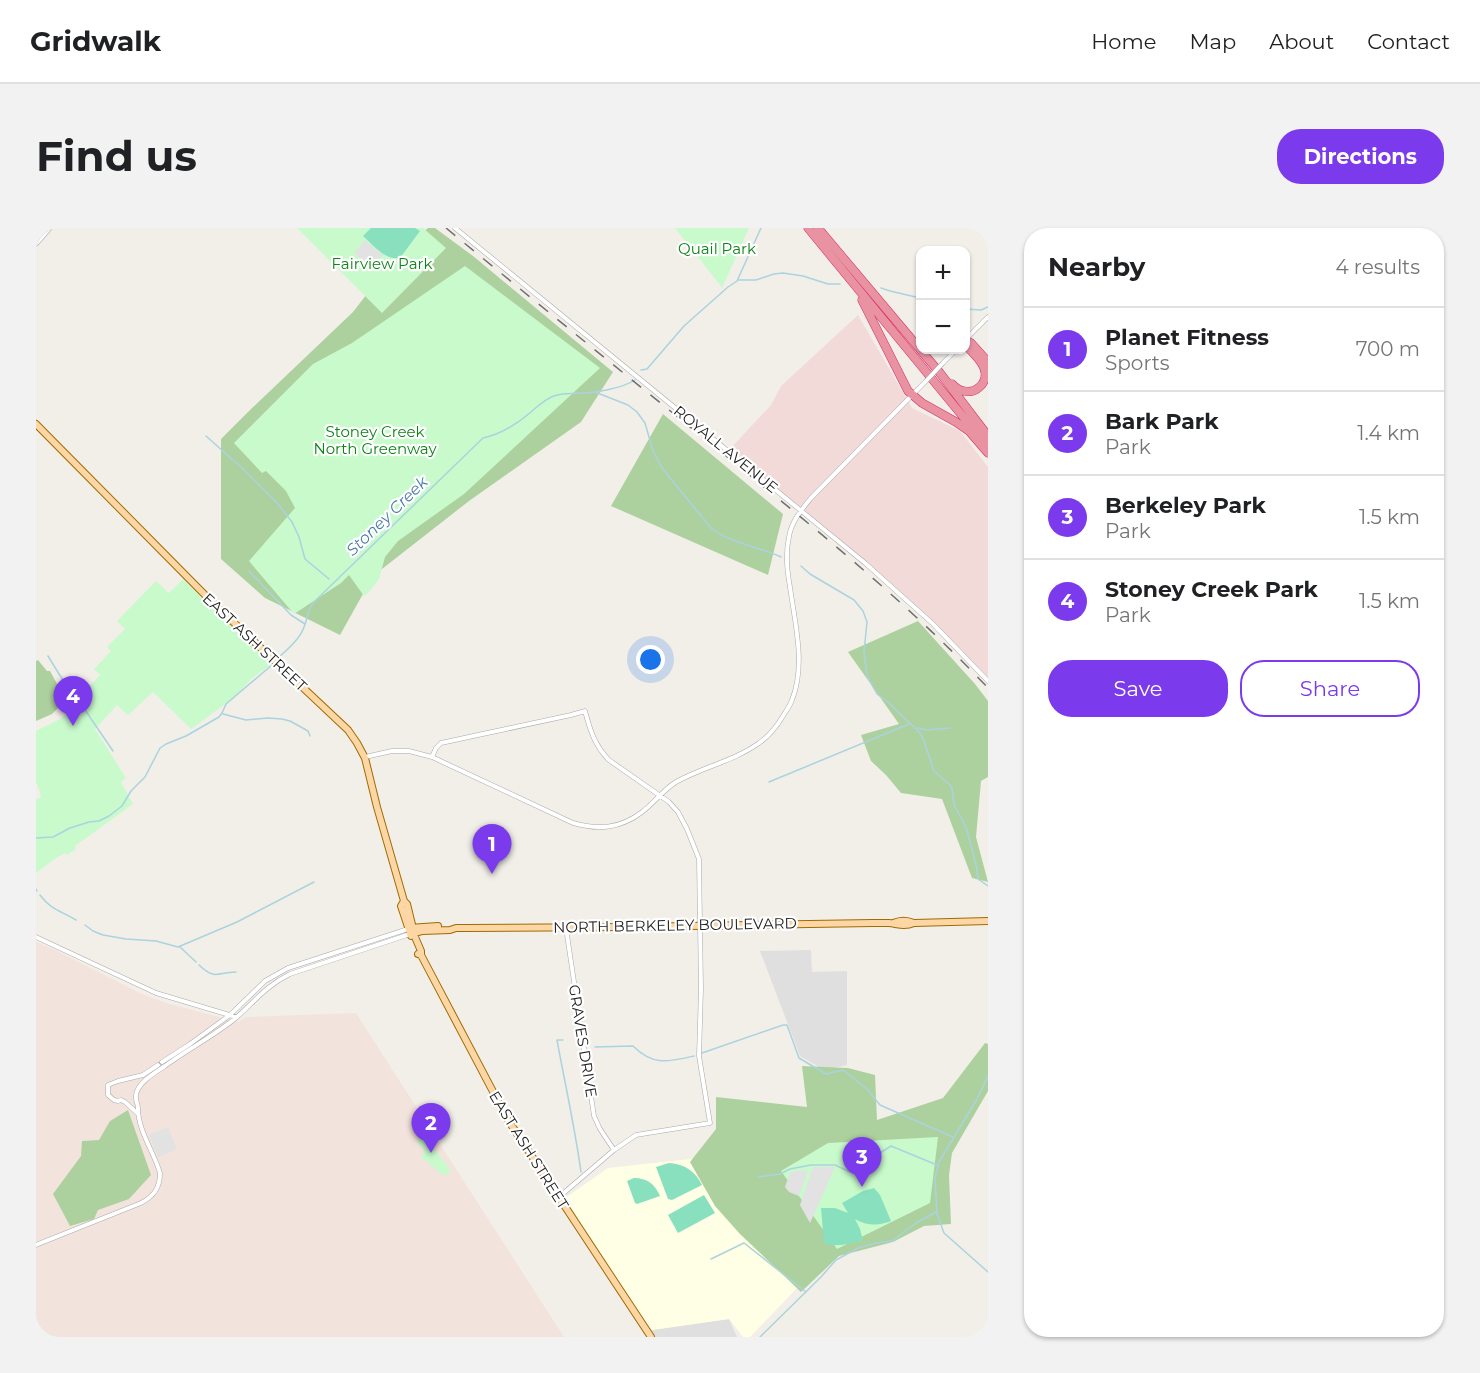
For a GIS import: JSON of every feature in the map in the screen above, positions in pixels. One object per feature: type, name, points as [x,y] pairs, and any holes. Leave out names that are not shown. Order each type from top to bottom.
[{"type":"highway","points":[[808,228],[988,447]]},
{"type":"highway","points":[[818,228],[940,373],[988,435]]},
{"type":"highway","points":[[844,272],[865,304],[908,392],[969,431],[988,453]]},
{"type":"highway","points":[[970,343],[988,362]]},
{"type":"highway","points":[[940,373],[963,391],[973,391],[983,383],[985,378],[983,365],[970,347]]},
{"type":"main road","name":"EAST ASH STREET","points":[[36,424],[213,603],[348,730],[365,758],[404,901],[407,904],[411,931]]},
{"type":"main road","name":"EAST ASH STREET","points":[[404,901],[401,906],[421,951],[421,956],[508,1120],[651,1337]]},
{"type":"main road","points":[[410,916],[414,922],[427,926]]},
{"type":"main road","name":"NORTH BERKELEY BOULEVARD","points":[[411,931],[427,926],[456,928],[893,923],[896,926],[914,923],[988,921]]},
{"type":"main road","name":"NORTH BERKELEY BOULEVARD","points":[[411,931],[456,928]]},
{"type":"street","points":[[36,244],[50,228]]},
{"type":"street","name":"ROYALL AVENUE","points":[[455,228],[865,563],[933,624],[988,681]]},
{"type":"street","points":[[970,338],[988,318]]},
{"type":"street","points":[[365,758],[392,751],[409,751],[432,757],[573,823],[589,828],[621,824],[642,812],[675,783],[738,756],[760,742],[778,724],[792,701],[798,676],[798,648],[787,567],[788,540],[794,524],[802,510],[824,484],[952,354]]},
{"type":"street","points":[[432,757],[441,743],[585,711],[596,743],[609,760],[660,795],[678,812],[699,859],[701,989],[699,1056],[710,1123],[636,1135],[614,1150],[558,1197]]},
{"type":"street","name":"GRAVES DRIVE","points":[[566,927],[594,1116],[614,1150]]},
{"type":"street","points":[[162,1062],[230,1015],[258,987],[274,975],[288,968],[411,931]]},
{"type":"street","points":[[36,1245],[141,1203],[153,1195],[159,1184],[160,1173],[137,1113],[136,1094],[142,1084],[236,1017],[279,979],[411,931]]},
{"type":"street","points":[[36,937],[156,993],[236,1017]]},
{"type":"street","points":[[137,1113],[126,1102],[114,1100],[108,1095],[108,1085],[143,1075],[158,1065]]},
{"type":"shaded area","points":[[365,240],[383,255],[372,268],[354,253]]},
{"type":"shaded area","points":[[858,315],[912,408],[960,431],[988,467],[988,682],[911,605],[728,451],[771,405],[781,386]]},
{"type":"shaded area","points":[[36,942],[142,994],[166,1003],[238,1022],[246,1017],[356,1013],[564,1337],[36,1337]]},
{"type":"shaded area","points":[[811,950],[812,972],[847,971],[847,1065],[824,1070],[800,1056],[760,951]]},
{"type":"shaded area","points":[[168,1127],[177,1149],[158,1157],[149,1135]]},
{"type":"shaded area","points":[[709,1157],[828,1256],[750,1337],[743,1337],[729,1319],[652,1330],[565,1198],[608,1168]]},
{"type":"shaded area","points":[[813,1167],[835,1167],[810,1223],[800,1205]]},
{"type":"shaded area","points":[[800,1170],[808,1171],[799,1196],[789,1192],[785,1187],[790,1173]]},
{"type":"shaded area","points":[[729,1319],[737,1337],[655,1337],[652,1330]]},
{"type":"green space","name":"Fairview Park","points":[[297,228],[423,228],[446,248],[382,313]]},
{"type":"green space","points":[[371,228],[415,228],[420,231],[400,258],[395,258],[380,252],[363,236]]},
{"type":"green space","name":"Stoney Creek North Greenway","points":[[428,228],[435,228],[473,256],[613,372],[581,422],[469,501],[373,576],[340,635],[265,598],[221,559],[221,439],[353,312],[401,250]]},
{"type":"green space","name":"Quail Park","points":[[675,228],[749,228],[722,288],[720,285]]},
{"type":"green space","name":"Stoney Creek North Greenway","points":[[465,266],[600,368],[464,494],[398,541],[385,557],[379,579],[368,593],[364,596],[349,575],[341,583],[294,614],[249,561],[295,508],[286,491],[266,471],[262,473],[234,443],[313,364],[352,343]]},
{"type":"green space","points":[[663,414],[783,514],[768,575],[611,506]]},
{"type":"green space","points":[[183,579],[272,664],[251,679],[236,696],[191,729],[153,692],[128,715],[117,705],[95,729],[126,778],[121,782],[133,804],[75,846],[76,849],[56,858],[36,873],[36,799],[41,798],[36,782],[36,731],[60,719],[77,704],[75,701],[100,675],[94,669],[111,651],[107,647],[125,629],[117,621],[156,581],[169,593]]},
{"type":"green space","points":[[918,621],[988,701],[988,777],[981,781],[976,837],[988,882],[972,878],[942,799],[901,793],[871,761],[861,735],[899,724],[848,652]]},
{"type":"green space","points":[[38,660],[47,671],[50,671],[66,700],[52,714],[36,721],[36,661]]},
{"type":"green space","points":[[985,1043],[988,1044],[988,1091],[952,1153],[949,1175],[951,1224],[924,1226],[893,1242],[839,1256],[801,1292],[740,1234],[715,1206],[690,1162],[716,1129],[716,1097],[807,1107],[802,1066],[848,1068],[875,1075],[877,1120],[943,1098]]},
{"type":"green space","points":[[128,1110],[151,1175],[129,1199],[98,1210],[94,1219],[70,1226],[53,1194],[81,1156],[82,1141],[99,1140],[110,1121]]},
{"type":"green space","points":[[422,1134],[451,1170],[444,1176],[421,1157],[425,1150],[417,1143]]},
{"type":"green space","points":[[938,1137],[930,1203],[837,1249],[781,1171],[828,1143]]},
{"type":"green space","points":[[669,1163],[689,1169],[702,1185],[672,1200],[668,1199],[656,1167]]},
{"type":"green space","points":[[634,1178],[650,1182],[660,1196],[635,1203],[627,1181]]},
{"type":"green space","points":[[874,1188],[880,1195],[891,1221],[873,1224],[855,1219],[863,1241],[838,1245],[824,1243],[821,1208],[835,1208],[848,1213],[842,1203],[863,1191]]},
{"type":"green space","points":[[704,1195],[715,1213],[678,1233],[668,1215]]},
{"type":"waterway","name":"Stoney Creek","points":[[641,370],[647,369],[684,326],[737,281],[761,228]]},
{"type":"waterway","points":[[738,280],[756,280],[783,273],[803,276],[828,284],[840,284]]},
{"type":"waterway","points":[[881,288],[916,297]]},
{"type":"waterway","points":[[970,309],[981,310],[988,307]]},
{"type":"waterway","name":"Stoney Creek","points":[[278,658],[300,636],[309,610],[316,600],[483,438],[509,428],[554,396],[609,390],[635,380]]},
{"type":"waterway","points":[[595,392],[628,405],[637,412],[645,423],[653,451],[662,468],[711,528],[727,538],[781,557]]},
{"type":"waterway","points":[[206,436],[278,504],[292,522],[305,559],[329,579]]},
{"type":"waterway","points":[[801,566],[810,574],[854,600],[863,611],[867,622],[864,652],[867,676],[877,694],[919,732],[934,771],[952,788],[954,805],[967,830],[978,879],[988,886]]},
{"type":"waterway","points":[[249,571],[291,615],[305,624]]},
{"type":"waterway","points":[[48,656],[113,751]]},
{"type":"waterway","name":"Stoney Creek","points":[[36,838],[53,837],[70,828],[99,821],[109,816],[122,806],[131,791],[145,777],[160,748],[219,717],[226,704],[272,665]]},
{"type":"waterway","points":[[223,714],[246,720],[268,718],[290,721],[308,731],[310,736]]},
{"type":"waterway","points":[[769,782],[909,724]]},
{"type":"waterway","points":[[917,728],[927,730],[950,728]]},
{"type":"waterway","points":[[85,925],[103,935],[156,941],[178,947],[237,922],[314,882]]},
{"type":"waterway","points":[[40,895],[52,907],[76,920]]},
{"type":"waterway","points":[[180,947],[196,962]]},
{"type":"waterway","points":[[199,965],[213,974],[236,972]]},
{"type":"waterway","points":[[702,1053],[787,1025],[799,1058],[826,1074],[843,1070],[867,1089],[880,1105],[953,1137]]},
{"type":"waterway","points":[[563,1040],[557,1040],[581,1172]]},
{"type":"waterway","points":[[595,1047],[633,1046],[647,1057],[661,1061],[694,1056]]},
{"type":"waterway","points":[[988,1076],[977,1099],[939,1162],[935,1178],[937,1214],[944,1233],[988,1272]]},
{"type":"waterway","points":[[758,1177],[780,1174],[790,1169],[811,1165],[835,1165],[850,1172],[891,1146],[937,1165]]},
{"type":"waterway","points":[[760,1337],[836,1260],[858,1248],[892,1241],[916,1223],[936,1212]]},
{"type":"waterway","points":[[711,1259],[744,1243],[806,1292]]},
{"type":"railway","points":[[446,228],[824,536],[925,625],[988,688]]},
{"type":"place","name":"Stoney Creek Park","points":[[73,726]]},
{"type":"place","name":"Planet Fitness","points":[[492,874]]},
{"type":"place","name":"Bark Park","points":[[431,1153]]},
{"type":"place","name":"Berkeley Park","points":[[862,1187]]}]
